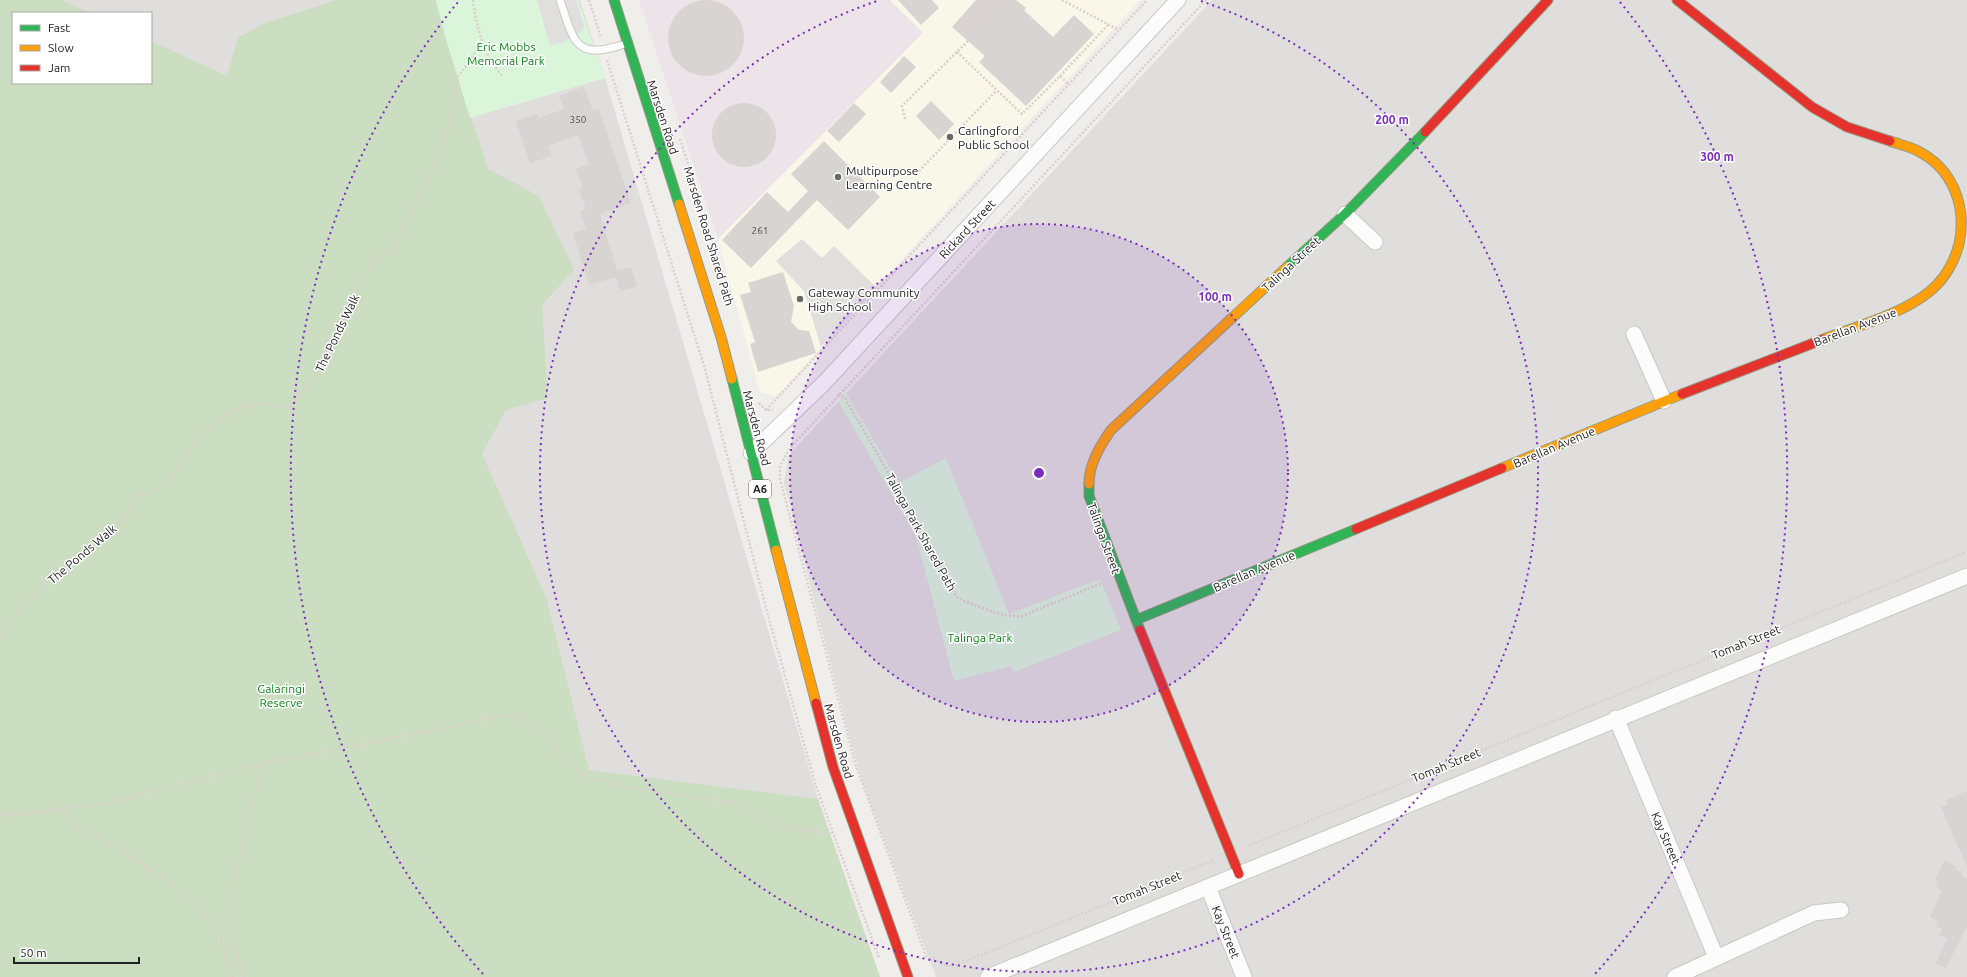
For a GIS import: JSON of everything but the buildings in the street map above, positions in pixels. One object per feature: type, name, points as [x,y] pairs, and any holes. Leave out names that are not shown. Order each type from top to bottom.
[{"type":"main road","name":"Marsden Road","points":[[614,0],[708,294],[831,760],[856,835],[908,977]]},
{"type":"main road","name":"Talinga Street","points":[[1238,874],[1136,620],[1089,496],[1089,477],[1101,445],[1111,430],[1345,214],[1402,156],[1548,0]]},
{"type":"main road","name":"Barellan Avenue","points":[[1136,620],[1664,401],[1912,304],[1929,293],[1962,258],[1963,196],[1933,162],[1916,150],[1852,130],[1824,115],[1735,48],[1677,0]]},
{"type":"street","name":"Rickard Street","points":[[751,454],[824,383],[1178,0]]},
{"type":"street","points":[[1345,214],[1375,242]]},
{"type":"street","points":[[1634,334],[1664,401]]},
{"type":"street","name":"Tomah Street","points":[[988,977],[1616,718],[1967,576]]},
{"type":"street","name":"Kay Street","points":[[1616,718],[1716,957]]},
{"type":"street","name":"Kay Street","points":[[1208,887],[1244,977]]},
{"type":"street","points":[[1675,977],[1814,913],[1841,910]]},
{"type":"lane","points":[[560,0],[572,37],[581,47],[591,51],[605,51],[627,44]]},
{"type":"path","points":[[473,0],[474,12],[489,58],[496,71],[502,76]]},
{"type":"path","points":[[589,0],[691,323]]},
{"type":"path","points":[[905,119],[902,106],[971,38],[964,31],[994,0]]},
{"type":"path","points":[[1062,0],[1119,30]]},
{"type":"path","name":"Rickard Street","points":[[766,410],[1147,0]]},
{"type":"path","name":"Rickard Street","points":[[780,466],[790,448],[1206,0]]},
{"type":"path","points":[[956,52],[1022,114],[1109,24]]},
{"type":"path","name":"The Ponds Walk","points":[[0,638],[21,610],[48,581],[112,533],[139,495],[156,491],[165,485],[180,467],[196,441],[217,420],[251,404],[289,407],[316,376],[373,259],[390,253],[434,167],[446,138],[458,77],[483,40]]},
{"type":"path","points":[[1060,76],[1068,84]]},
{"type":"path","points":[[919,171],[996,91]]},
{"type":"path","name":"Marsden Road Shared Path","points":[[679,136],[691,174]]},
{"type":"path","name":"Talinga Park Shared Path","points":[[835,392],[844,398],[918,524],[956,596],[962,600],[1006,616],[1014,617],[1022,616],[1105,582]]},
{"type":"path","points":[[757,396],[762,408],[766,410],[778,408]]},
{"type":"path","name":"Marsden Road","points":[[780,466],[780,480],[856,766],[926,956]]},
{"type":"path","name":"Tomah Street","points":[[926,956],[950,967],[986,954],[1967,552]]},
{"type":"path","points":[[0,816],[103,804],[262,763],[310,756],[513,714],[541,730],[558,752],[585,778],[640,789],[736,803],[791,830],[856,835]]},
{"type":"path","points":[[243,977],[237,956],[230,900],[262,763]]},
{"type":"path","points":[[62,808],[75,826],[128,854],[180,890],[217,927],[233,977]]},
{"type":"shaded area","name":"Galaringi Reserve","points":[[0,0],[580,0],[605,78],[818,799],[880,977],[0,977]]},
{"type":"shaded area","points":[[537,0],[576,0],[584,26],[582,31],[564,42],[550,45]]},
{"type":"shaded area","points":[[639,0],[890,0],[924,33],[718,239]]},
{"type":"shaded area","points":[[890,0],[1140,0],[780,392],[775,396],[760,392],[718,239],[923,33]]},
{"type":"shaded area","points":[[1212,0],[1967,0],[1967,977],[936,977],[863,784],[850,739],[784,483],[788,456]]},
{"type":"shaded area","points":[[802,239],[822,258],[834,246],[877,288],[821,347],[804,291],[776,261]]},
{"type":"green space","name":"Galaringi Reserve","points":[[0,0],[61,0],[88,12],[12,12],[12,84],[152,84],[152,41],[227,76],[238,38],[265,23],[337,0],[436,0],[445,36],[488,169],[539,196],[574,270],[542,305],[548,398],[506,410],[482,454],[546,597],[589,770],[818,799],[880,977],[0,977]]},
{"type":"green space","name":"Eric Mobbs Memorial Park","points":[[436,0],[578,0],[605,78],[470,118],[445,36]]},
{"type":"green space","name":"Talinga Park","points":[[846,393],[899,483],[946,458],[1009,614],[1100,579],[1121,630],[1014,672],[1011,666],[954,681],[916,536],[838,401]]},
{"type":"traffic: fast","points":[[614,0],[679,204]]},
{"type":"traffic: fast","points":[[1287,267],[1345,214],[1425,132]]},
{"type":"traffic: fast","points":[[732,379],[776,550]]},
{"type":"traffic: fast","points":[[1089,484],[1089,496],[1140,630]]},
{"type":"traffic: fast","points":[[1136,620],[1356,529]]},
{"type":"traffic: slow","points":[[1824,339],[1893,313],[1918,300],[1929,292],[1944,277],[1957,251],[1961,230],[1961,216],[1959,202],[1948,178],[1929,158],[1916,150],[1890,141]]},
{"type":"traffic: slow","points":[[679,204],[721,337],[732,379]]},
{"type":"traffic: slow","points":[[1089,484],[1089,477],[1093,462],[1111,430],[1287,267]]},
{"type":"traffic: slow","points":[[1502,468],[1682,394]]},
{"type":"traffic: slow","points":[[776,550],[816,703]]},
{"type":"traffic: jam","points":[[1425,132],[1548,0]]},
{"type":"traffic: jam","points":[[1677,0],[1812,107],[1847,127],[1890,141]]},
{"type":"traffic: jam","points":[[1682,394],[1824,339]]},
{"type":"traffic: jam","points":[[1356,529],[1502,468]]},
{"type":"traffic: jam","points":[[1140,630],[1239,874]]},
{"type":"traffic: jam","points":[[816,703],[833,767],[908,977]]},
{"type":"place","name":"Carlingford Public School","points":[[950,137]]},
{"type":"place","name":"Multipurpose Learning Centre","points":[[838,177]]},
{"type":"place","name":"Gateway Community High School","points":[[800,299]]}]
